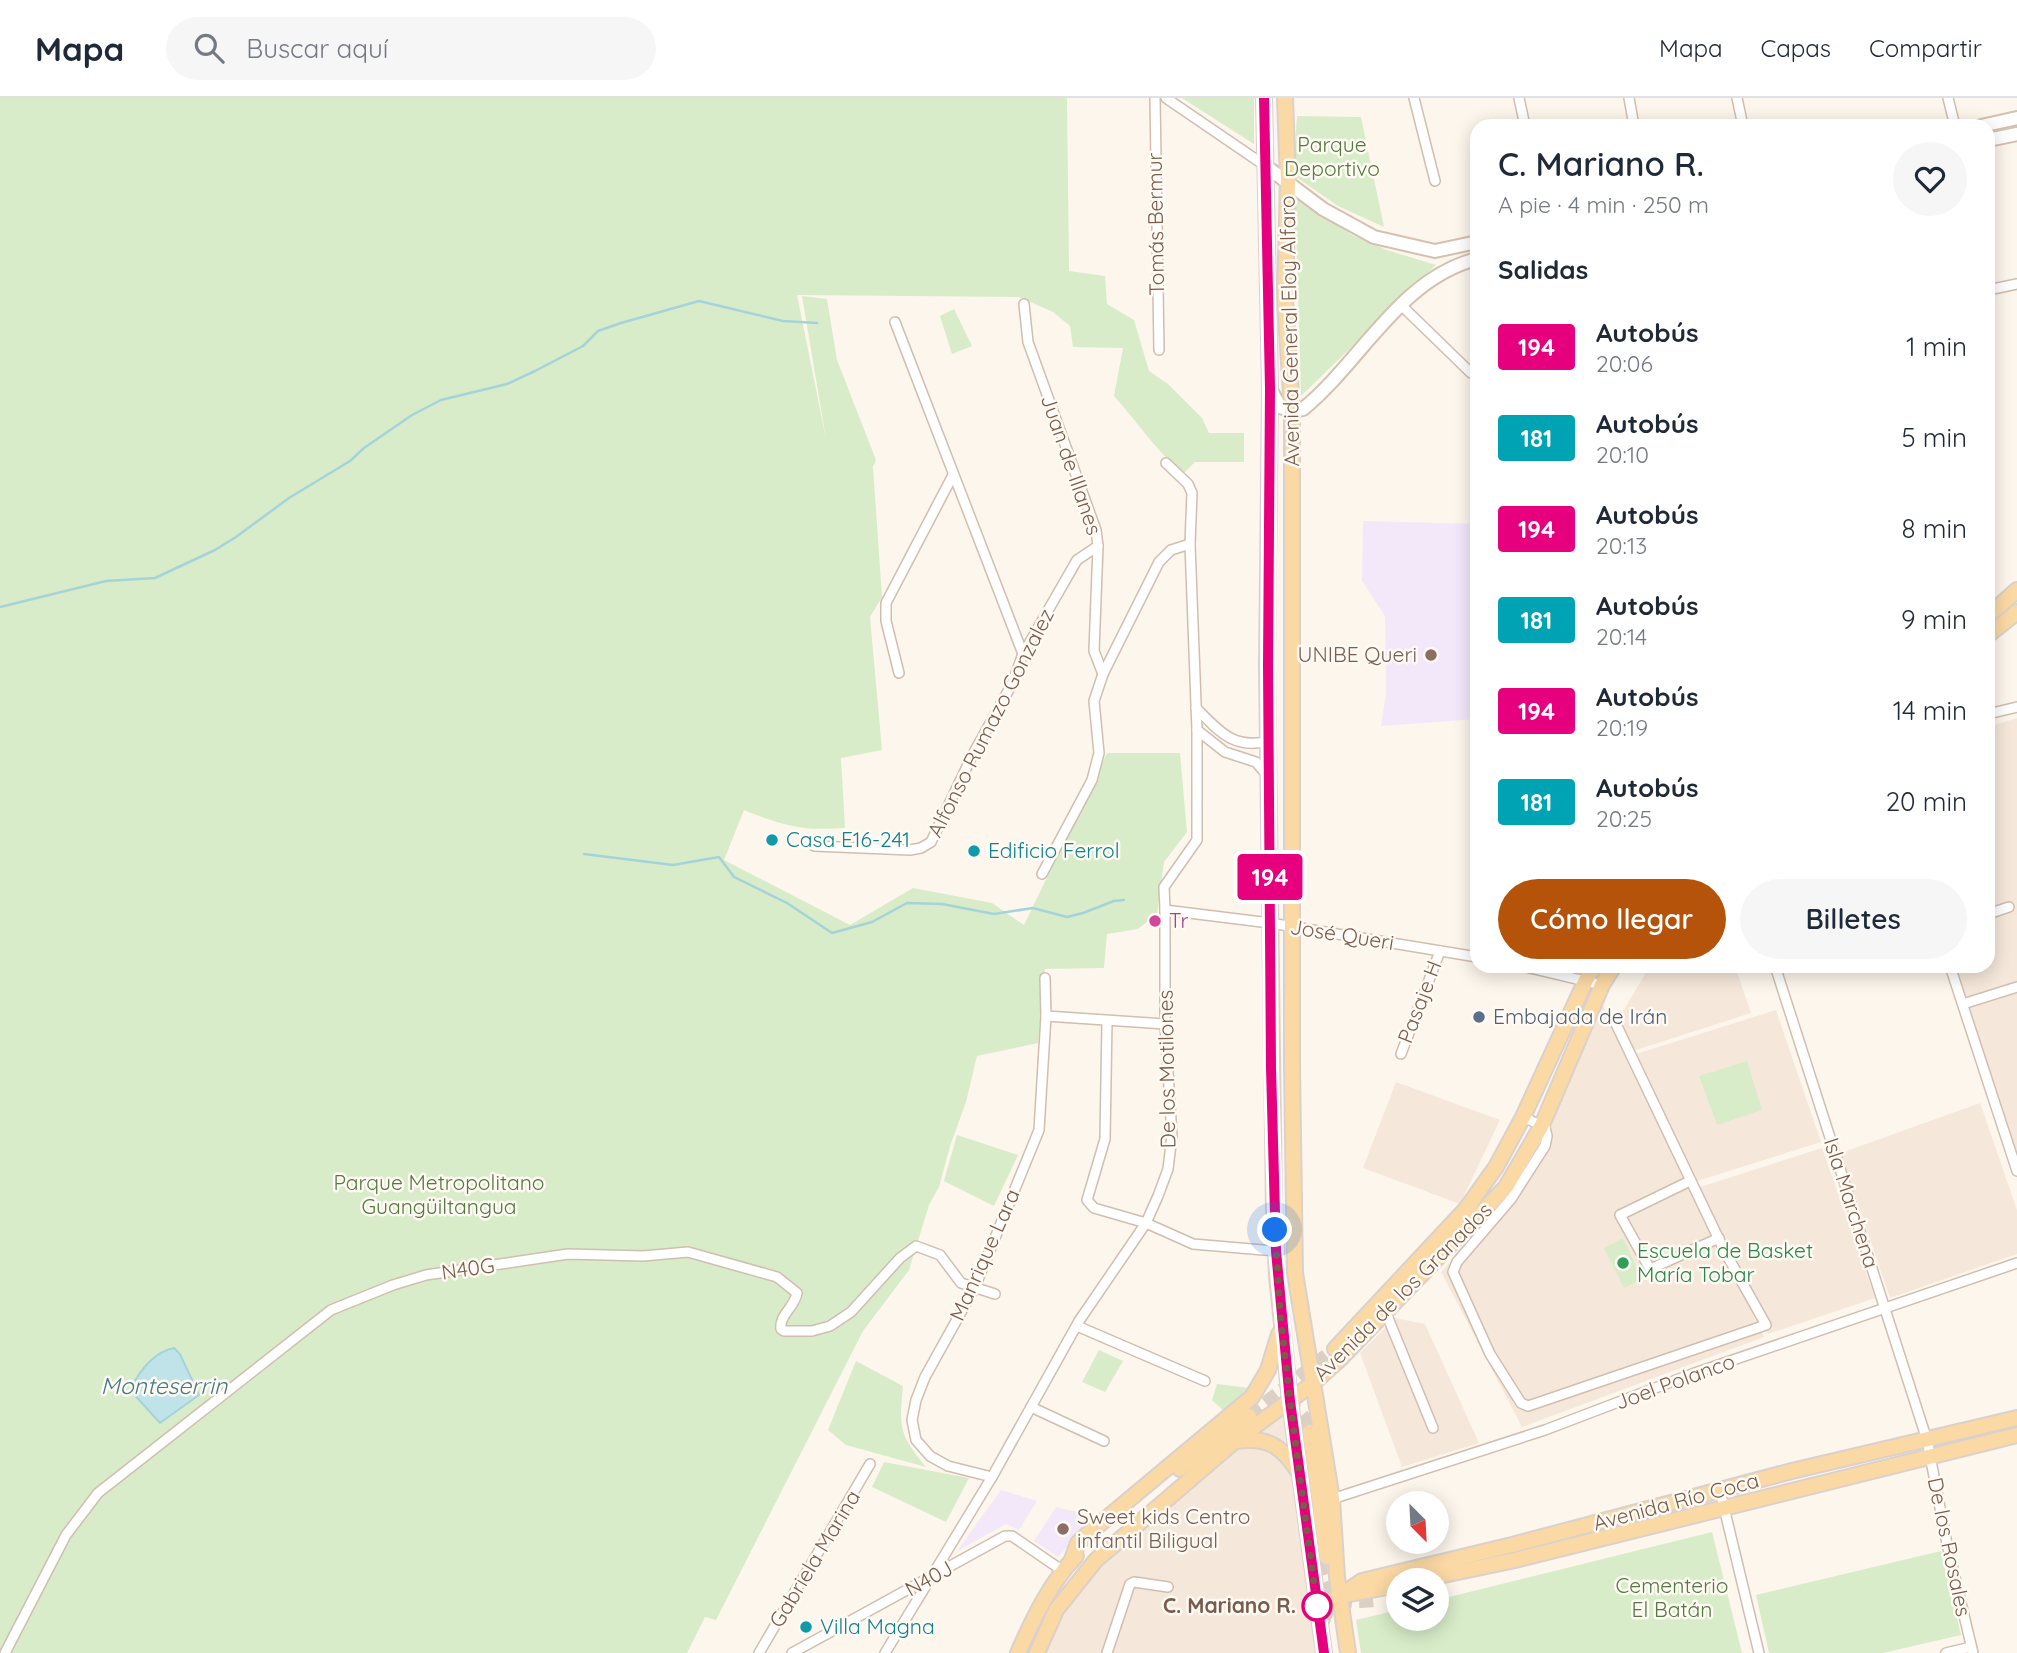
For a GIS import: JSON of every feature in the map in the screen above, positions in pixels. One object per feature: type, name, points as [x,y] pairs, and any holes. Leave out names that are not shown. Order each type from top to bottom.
[{"type":"main road","name":"Avenida General Eloy Alfaro","points":[[1264,98],[1270,388],[1268,654],[1271,1068],[1276,1251],[1292,1420],[1324,1653]]},
{"type":"main road","name":"Avenida General Eloy Alfaro","points":[[1285,98],[1288,181],[1285,299],[1292,411],[1292,1066],[1295,1273],[1332,1499],[1337,1577],[1348,1653]]},
{"type":"main road","points":[[1995,123],[2017,118]]},
{"type":"main road","points":[[1995,139],[2017,134]]},
{"type":"main road","points":[[1267,167],[1323,209],[1374,237],[1435,251],[1470,244]]},
{"type":"main road","points":[[1462,246],[1460,251],[1470,260]]},
{"type":"main road","points":[[1435,251],[1440,257],[1441,272]]},
{"type":"main road","points":[[1270,388],[1280,407],[1292,411],[1303,409],[1401,305],[1441,272],[1470,261]]},
{"type":"main road","points":[[1995,610],[2017,590]]},
{"type":"main road","points":[[1995,629],[2017,612]]},
{"type":"main road","name":"Avenida de los Granados","points":[[1037,1653],[1056,1610],[1096,1560],[1235,1441],[1312,1384],[1334,1352],[1419,1249],[1440,1236],[1466,1209],[1496,1167],[1523,1117],[1590,973]]},
{"type":"main road","name":"Avenida de los Granados","points":[[1334,1352],[1385,1313],[1506,1187],[1542,1125],[1610,973]]},
{"type":"main road","points":[[1271,1068],[1282,1058],[1292,1066]]},
{"type":"main road","points":[[1018,1653],[1034,1615],[1067,1566],[1078,1543],[1252,1397],[1264,1379],[1276,1348],[1280,1311]]},
{"type":"main road","points":[[1303,1326],[1313,1349],[1334,1352]]},
{"type":"main road","points":[[1067,1566],[1094,1538],[1249,1416]]},
{"type":"main road","name":"Avenida Río Coca","points":[[1320,1629],[1323,1611],[1340,1595],[1362,1581],[1512,1545],[1792,1471],[2017,1418]]},
{"type":"main road","points":[[1292,1420],[1302,1444],[1319,1562]]},
{"type":"main road","points":[[1310,1432],[1327,1556],[1337,1577]]},
{"type":"main road","name":"Avenida Río Coca","points":[[1449,1574],[1724,1509],[2017,1435]]},
{"type":"main road","points":[[1235,1441],[1252,1438],[1269,1442],[1285,1454],[1300,1474]]},
{"type":"main road","points":[[1449,1582],[1502,1569],[1515,1560]]},
{"type":"main road","points":[[1340,1595],[1386,1587]]},
{"type":"main road","points":[[1373,1600],[1386,1597]]},
{"type":"street","name":"Tomás Bermur","points":[[1155,98],[1159,350]]},
{"type":"street","points":[[1166,98],[1267,167]]},
{"type":"street","points":[[1414,98],[1435,181]]},
{"type":"street","points":[[1519,98],[1524,119]]},
{"type":"street","points":[[1629,98],[1633,119]]},
{"type":"street","points":[[1737,98],[1742,119]]},
{"type":"street","points":[[1948,98],[1953,119]]},
{"type":"street","points":[[1995,289],[2017,284]]},
{"type":"street","name":"Juan de Illanes","points":[[1024,304],[1028,342],[1072,457],[1096,530],[1098,546],[1094,651],[1103,674],[1094,701],[1099,753],[1092,780],[1042,874]]},
{"type":"street","points":[[1401,305],[1470,372]]},
{"type":"street","points":[[895,323],[1023,654]]},
{"type":"street","name":"De los Motilones","points":[[886,1653],[992,1477],[1077,1326],[1146,1223],[1168,1169],[1172,1136],[1165,1024],[1164,887],[1196,840],[1197,730],[1190,544],[1192,493],[1188,484],[1166,463]]},
{"type":"street","points":[[899,673],[886,621],[886,603],[953,475]]},
{"type":"street","points":[[1103,674],[1159,562],[1171,550],[1190,544]]},
{"type":"street","name":"Alfonso Rumazo Gonzalez","points":[[814,846],[910,850],[931,842],[972,756],[1012,684],[1023,654],[1077,560],[1098,546]]},
{"type":"street","points":[[1995,712],[2017,707]]},
{"type":"street","points":[[1196,708],[1225,736],[1234,741],[1255,745],[1269,741]]},
{"type":"street","points":[[1197,730],[1226,752],[1256,762],[1269,778]]},
{"type":"street","points":[[1995,912],[2009,907]]},
{"type":"street","name":"José Queri","points":[[1165,910],[1270,923],[1470,956]]},
{"type":"street","name":"Pasaje H","points":[[1401,1054],[1440,951]]},
{"type":"street","points":[[1556,973],[1602,985]]},
{"type":"street","name":"Isla Marchena","points":[[1777,973],[1927,1440]]},
{"type":"street","points":[[1952,973],[2017,1171]]},
{"type":"street","name":"Manrique Lara","points":[[992,1477],[948,1466],[930,1455],[916,1440],[912,1420],[915,1400],[925,1377],[975,1287],[1039,1130],[1046,1016],[1045,978]]},
{"type":"street","points":[[1963,1004],[2017,987]]},
{"type":"street","points":[[1046,1016],[1165,1024]]},
{"type":"street","points":[[1107,1021],[1105,1139],[1087,1200],[1094,1208],[1146,1223],[1194,1244],[1276,1251]]},
{"type":"street","points":[[1523,1117],[1542,1125],[1547,1136],[1546,1142],[1511,1199],[1457,1262],[1453,1272],[1490,1354],[1521,1403],[1528,1406],[1766,1325],[1690,1181],[1616,1024]]},
{"type":"street","points":[[1690,1181],[1620,1215],[1650,1269],[1719,1238]]},
{"type":"street","name":"N40G","points":[[5,1653],[66,1535],[98,1493],[331,1310],[393,1284],[426,1275],[568,1254],[643,1256],[688,1252],[777,1277],[796,1290],[794,1302],[780,1321],[784,1331],[812,1331],[830,1326],[851,1312],[906,1253],[916,1246],[940,1255],[961,1283],[975,1287]]},
{"type":"street","name":"Joel Polanco","points":[[1332,1499],[1545,1430],[1692,1374],[2017,1263]]},
{"type":"street","points":[[975,1287],[995,1294]]},
{"type":"street","points":[[1385,1313],[1433,1428]]},
{"type":"street","points":[[1077,1326],[1205,1381]]},
{"type":"street","points":[[1031,1407],[1104,1441]]},
{"type":"street","name":"De los Rosales","points":[[1927,1440],[1972,1650]]},
{"type":"street","name":"Gabriela Marina","points":[[759,1653],[870,1464]]},
{"type":"street","points":[[1720,1490],[1759,1653]]},
{"type":"street","name":"N40J","points":[[792,1653],[1009,1535],[1067,1566]]},
{"type":"street","points":[[1107,1653],[1130,1584],[1134,1582],[1168,1587]]},
{"type":"street","points":[[1946,1653],[1972,1650]]},
{"type":"shaded area","name":"UNIBE Queri","points":[[1363,521],[1470,524],[1470,720],[1381,726],[1386,694],[1385,616],[1362,581]]},
{"type":"shaded area","points":[[2017,718],[2017,1156],[1953,973],[1995,973],[1995,725]]},
{"type":"shaded area","points":[[1646,973],[1737,973],[1751,1013],[1630,1052],[1616,1023]]},
{"type":"shaded area","points":[[1601,1001],[1764,1337],[1522,1427],[1441,1272],[1507,1195]]},
{"type":"shaded area","points":[[1776,1010],[1821,1142],[1694,1182],[1633,1055]]},
{"type":"shaded area","points":[[1396,1082],[1500,1120],[1460,1204],[1363,1168]]},
{"type":"shaded area","points":[[1980,1103],[2017,1210],[2017,1254],[1890,1298],[1841,1153]]},
{"type":"shaded area","points":[[1822,1148],[1875,1298],[1768,1334],[1697,1188]]},
{"type":"shaded area","points":[[1395,1318],[1425,1324],[1479,1443],[1402,1467],[1360,1353]]},
{"type":"shaded area","points":[[1298,1387],[1321,1653],[1043,1653],[1058,1620],[1095,1569]]},
{"type":"shaded area","points":[[1001,1490],[1037,1501],[1019,1530],[1006,1524],[957,1551]]},
{"type":"shaded area","name":"Sweet kids Centro infantil Biligual","points":[[1056,1507],[1096,1516],[1058,1557],[1034,1541]]},
{"type":"green space","name":"Parque Metropolitano Guangüiltangua","points":[[0,98],[1067,98],[1069,271],[1105,276],[1107,304],[1134,320],[1149,371],[1168,384],[1202,418],[1209,433],[1244,433],[1244,462],[1195,462],[1184,473],[1156,446],[1114,396],[1123,348],[1073,347],[1070,326],[1053,312],[1019,297],[797,295],[826,439],[802,296],[827,299],[837,360],[876,460],[873,467],[882,597],[870,617],[882,750],[841,758],[845,828],[816,829],[793,826],[744,810],[724,860],[850,925],[913,888],[992,903],[1024,925],[1107,753],[1180,753],[1187,832],[1164,862],[1157,914],[1138,929],[1107,934],[1104,968],[1045,969],[1038,1043],[977,1056],[966,1102],[939,1187],[929,1205],[909,1270],[863,1331],[716,1620],[705,1617],[687,1653],[0,1653]]},
{"type":"green space","points":[[1182,98],[1254,98],[1254,144]]},
{"type":"green space","name":"Parque Deportivo","points":[[1297,116],[1361,117],[1384,227],[1338,206],[1293,175]]},
{"type":"green space","points":[[1295,195],[1352,235],[1387,250],[1436,265],[1301,396]]},
{"type":"green space","points":[[954,309],[972,346],[952,354],[940,316]]},
{"type":"green space","points":[[1747,1061],[1762,1110],[1717,1125],[1699,1076]]},
{"type":"green space","points":[[957,1135],[1018,1155],[994,1206],[944,1181]]},
{"type":"green space","name":"Escuela de Basket María Tobar","points":[[1623,1238],[1642,1279],[1624,1288],[1604,1248]]},
{"type":"green space","points":[[1099,1350],[1123,1361],[1105,1392],[1082,1382]]},
{"type":"green space","points":[[856,1361],[903,1386],[903,1430],[910,1446],[926,1467],[846,1445],[828,1430]]},
{"type":"green space","points":[[1217,1384],[1250,1388],[1243,1399],[1226,1413],[1212,1400]]},
{"type":"green space","points":[[884,1462],[969,1478],[946,1522],[872,1487]]},
{"type":"green space","name":"Cementerio El Batán","points":[[1712,1532],[1742,1653],[1361,1653],[1356,1620],[1386,1613],[1386,1631],[1449,1631],[1449,1597]]},
{"type":"green space","points":[[1941,1551],[1961,1635],[1883,1653],[1769,1653],[1756,1595]]},
{"type":"water","name":"Monteserrin","points":[[174,1348],[180,1354],[199,1395],[160,1423],[130,1390],[148,1364],[166,1350]]},
{"type":"waterway","points":[[0,607],[106,581],[155,578],[215,550],[236,537],[289,498],[350,461],[412,415],[441,400],[507,384],[583,346],[598,331],[621,323],[699,301],[783,321],[817,323]]},
{"type":"waterway","points":[[584,854],[673,865],[719,857],[734,877],[787,903],[832,933],[872,922],[907,903],[942,904],[994,914],[1033,908],[1067,917],[1124,900]]},
{"type":"tunnel","points":[[1249,1416],[1335,1349]]},
{"type":"tunnel","points":[[1284,1405],[1301,1414],[1310,1432]]},
{"type":"tunnel","points":[[1319,1562],[1325,1583],[1336,1596],[1351,1601],[1373,1600]]},
{"type":"bus line","name":"194","points":[[1264,98],[1270,388],[1268,666],[1274,1209],[1280,1311],[1290,1401],[1324,1653]]},
{"type":"place","name":"UNIBE Queri","points":[[1431,655]]},
{"type":"place","name":"Casa E16-241","points":[[772,840]]},
{"type":"place","name":"Edificio Ferrol","points":[[974,851]]},
{"type":"place","name":"Tr","points":[[1155,921]]},
{"type":"place","name":"Embajada de Irán","points":[[1479,1017]]},
{"type":"place","name":"Escuela de Basket María Tobar","points":[[1623,1263]]},
{"type":"place","name":"Sweet kids Centro infantil Biligual","points":[[1063,1529]]},
{"type":"place","name":"C. Mariano R.","points":[[1317,1606]]},
{"type":"place","name":"Villa Magna","points":[[806,1627]]},
{"type":"route","points":[[1275,1230],[1290,1401],[1317,1606]]}]
